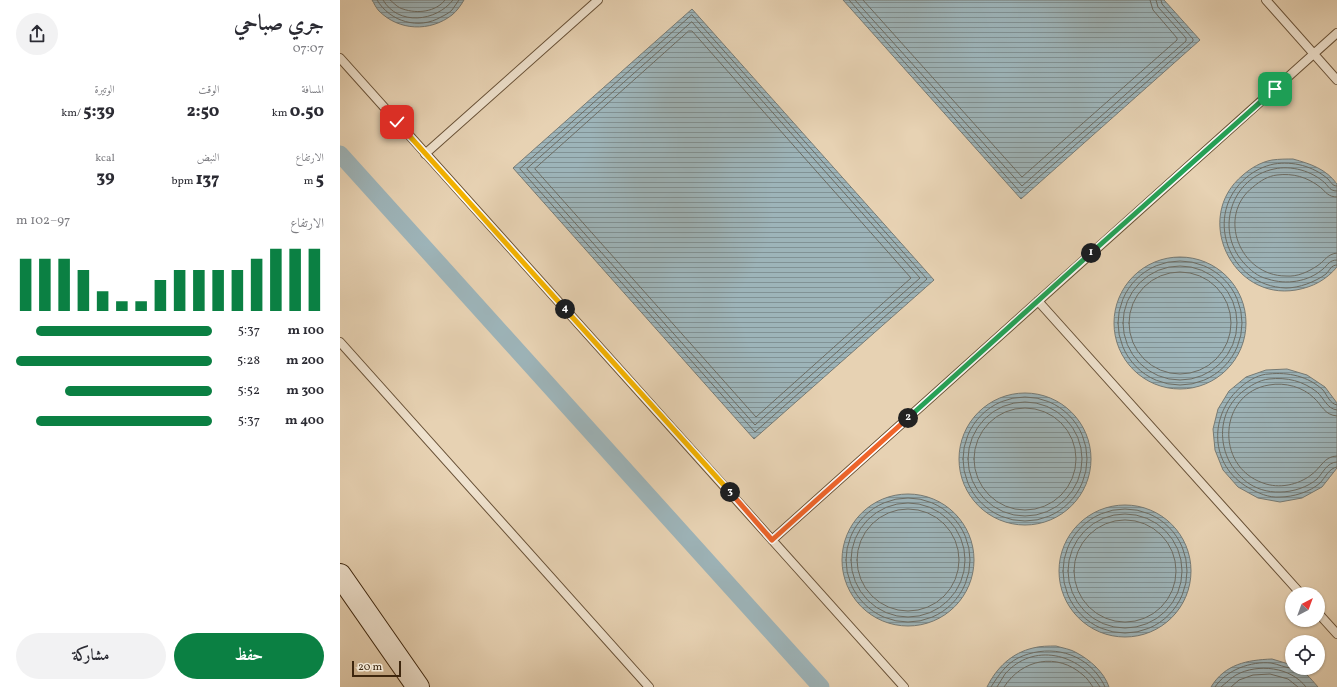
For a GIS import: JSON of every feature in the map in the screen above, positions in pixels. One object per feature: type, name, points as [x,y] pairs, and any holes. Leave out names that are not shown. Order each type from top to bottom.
[{"type":"street","points":[[340,575],[418,687]]},
{"type":"lane","points":[[425,154],[598,0]]},
{"type":"lane","points":[[1266,0],[1337,80]]},
{"type":"lane","points":[[772,540],[1337,33]]},
{"type":"lane","points":[[340,58],[904,687]]},
{"type":"lane","points":[[1038,301],[1295,587]]},
{"type":"lane","points":[[340,342],[649,687]]},
{"type":"lane","points":[[1325,621],[1337,634]]},
{"type":"water","points":[[372,0],[464,0],[454,13],[443,21],[415,27],[405,26],[387,18],[378,10]]},
{"type":"water","points":[[843,0],[1164,0],[1200,40],[1021,199]]},
{"type":"water","points":[[692,9],[934,280],[754,439],[513,168]]},
{"type":"water","points":[[1277,159],[1293,159],[1318,168],[1328,174],[1337,184],[1337,267],[1324,279],[1308,287],[1296,290],[1273,290],[1254,283],[1238,270],[1226,252],[1220,233],[1221,212],[1228,192],[1249,170],[1268,161]]},
{"type":"water","points":[[1186,257],[1205,262],[1217,268],[1227,276],[1235,286],[1241,298],[1245,310],[1245,336],[1241,348],[1235,360],[1227,370],[1217,378],[1205,384],[1193,388],[1174,389],[1155,384],[1143,378],[1133,370],[1125,360],[1119,348],[1115,336],[1114,317],[1119,298],[1125,286],[1133,276],[1143,268],[1155,262],[1167,258]]},
{"type":"water","points":[[1287,369],[1307,375],[1325,387],[1337,403],[1337,468],[1322,487],[1302,498],[1280,502],[1258,498],[1238,487],[1223,470],[1215,450],[1213,429],[1218,409],[1229,391],[1246,377],[1266,370]]},
{"type":"water","points":[[1031,393],[1050,398],[1062,404],[1072,412],[1080,422],[1086,434],[1090,446],[1090,472],[1086,484],[1080,496],[1072,506],[1062,514],[1050,520],[1038,524],[1019,525],[1000,520],[988,514],[978,506],[970,496],[964,484],[960,472],[959,453],[964,434],[970,422],[978,412],[988,404],[1000,398],[1012,394]]},
{"type":"water","points":[[914,494],[933,499],[945,505],[955,513],[963,523],[969,535],[973,547],[973,573],[969,585],[963,597],[955,607],[945,615],[933,621],[921,625],[902,626],[883,621],[871,615],[861,607],[853,597],[847,585],[843,573],[842,554],[847,535],[853,523],[861,513],[871,505],[883,499],[895,495]]},
{"type":"water","points":[[1131,505],[1150,510],[1162,516],[1172,524],[1180,534],[1186,546],[1190,558],[1190,584],[1186,596],[1180,608],[1172,618],[1162,626],[1150,632],[1138,636],[1119,637],[1100,632],[1088,626],[1078,618],[1070,608],[1064,596],[1060,584],[1059,565],[1064,546],[1070,534],[1078,524],[1088,516],[1100,510],[1112,506]]},
{"type":"water","points":[[1056,646],[1072,650],[1087,659],[1104,676],[1109,687],[987,687],[1000,667],[1018,653],[1036,647]]},
{"type":"water","points":[[1272,659],[1285,663],[1285,675],[1307,675],[1318,687],[1211,687],[1223,673],[1230,668],[1245,662]]},
{"type":"waterway","points":[[340,154],[821,687]]},
{"type":"route","points":[[397,122],[772,540],[1275,89]]}]
